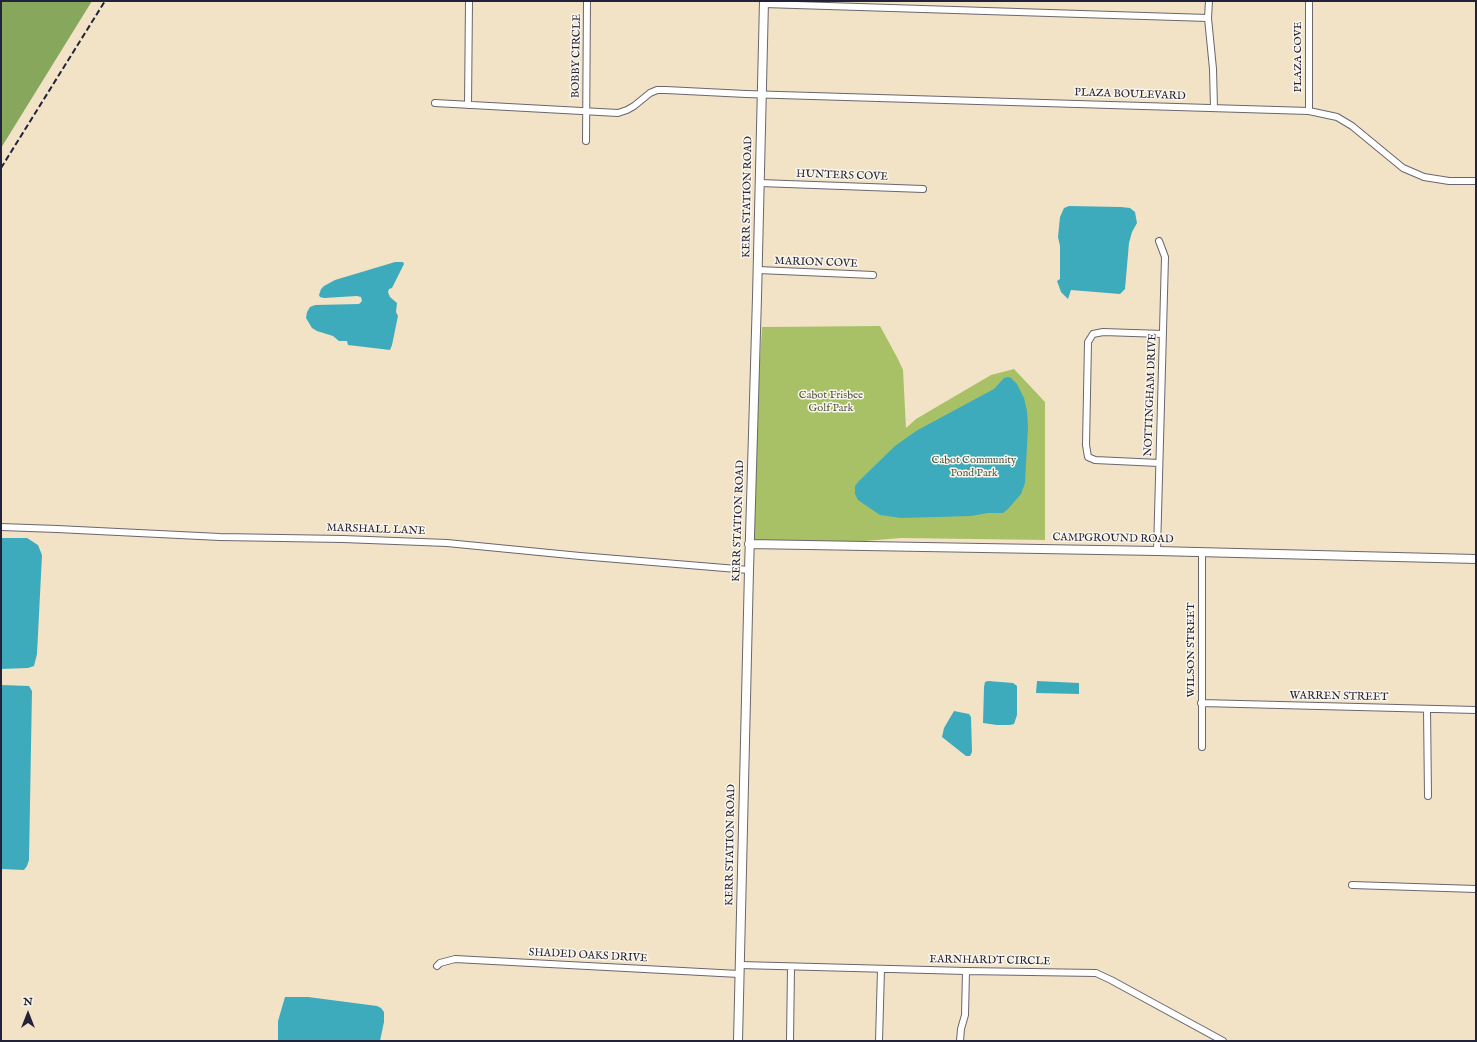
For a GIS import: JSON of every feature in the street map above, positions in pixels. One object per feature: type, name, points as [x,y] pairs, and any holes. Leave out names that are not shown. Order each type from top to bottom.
[{"type":"street","points":[[468,105],[469,1]]},
{"type":"street","name":"BOBBY CIRCLE","points":[[586,141],[587,1]]},
{"type":"street","points":[[1209,1],[1208,18],[1213,69],[1214,108]]},
{"type":"street","points":[[764,2],[1208,18]]},
{"type":"street","name":"KERR STATION ROAD","points":[[738,1041],[749,544],[758,270],[764,2]]},
{"type":"street","name":"PLAZA COVE","points":[[1309,3],[1310,111]]},
{"type":"street","name":"PLAZA BOULEVARD","points":[[435,103],[618,113],[627,110],[650,93],[657,90],[1310,111],[1338,117],[1352,126],[1403,168],[1424,177],[1449,181],[1476,181]]},
{"type":"street","name":"HUNTERS COVE","points":[[760,183],[924,189]]},
{"type":"street","name":"NOTTINGHAM DRIVE","points":[[1156,551],[1165,257],[1159,241]]},
{"type":"street","name":"MARION COVE","points":[[758,270],[873,275]]},
{"type":"street","points":[[1159,463],[1095,460],[1088,457],[1086,445],[1088,342],[1093,334],[1103,332],[1163,334]]},
{"type":"street","name":"MARSHALL LANE","points":[[1,527],[57,528],[220,537],[342,539],[447,543],[749,570]]},
{"type":"street","name":"CAMPGROUND ROAD","points":[[749,544],[1156,551],[1476,559]]},
{"type":"street","name":"WILSON STREET","points":[[1202,553],[1202,747]]},
{"type":"street","name":"WARREN STREET","points":[[1201,703],[1476,710]]},
{"type":"street","points":[[1427,709],[1428,796]]},
{"type":"street","points":[[1352,885],[1476,889]]},
{"type":"street","name":"SHADED OAKS DRIVE","points":[[437,966],[440,963],[455,959],[739,974]]},
{"type":"street","name":"EARNHARDT CIRCLE","points":[[740,965],[1096,973],[1223,1041]]},
{"type":"street","points":[[790,1041],[791,967]]},
{"type":"street","points":[[879,1041],[881,969]]},
{"type":"street","points":[[960,1041],[961,1028],[965,1015],[966,971]]},
{"type":"green space","points":[[1,1],[92,1],[1,148]]},
{"type":"green space","points":[[880,326],[903,370],[906,428],[916,419],[991,375],[1014,369],[1045,402],[1045,540],[901,538],[816,545],[749,544],[762,327]]},
{"type":"water","points":[[1069,206],[1121,207],[1130,208],[1135,212],[1137,223],[1132,232],[1129,243],[1125,289],[1120,294],[1071,290],[1068,299],[1061,292],[1057,281],[1060,279],[1060,246],[1058,237],[1060,217],[1064,208]]},
{"type":"water","points":[[395,262],[403,262],[404,264],[392,288],[389,289],[388,292],[390,297],[397,303],[396,312],[398,316],[390,350],[348,345],[347,341],[339,341],[333,336],[312,328],[306,318],[310,307],[315,305],[359,304],[362,301],[361,297],[357,296],[320,297],[319,295],[321,289],[324,286],[335,280]]},
{"type":"water","points":[[1008,377],[1017,384],[1024,398],[1028,427],[1025,483],[1021,494],[1008,509],[1003,513],[988,513],[971,516],[901,518],[880,515],[858,500],[855,494],[855,486],[895,446],[916,431],[994,389],[1004,378]]},
{"type":"water","points":[[1,538],[27,538],[38,545],[42,555],[37,654],[34,666],[28,668],[1,669]]},
{"type":"water","points":[[1037,681],[1079,683],[1079,694],[1036,693]]},
{"type":"water","points":[[985,682],[1013,683],[1017,686],[1017,715],[1014,724],[997,725],[983,723],[984,687]]},
{"type":"water","points":[[1,685],[29,686],[32,691],[29,860],[24,870],[1,869]]},
{"type":"water","points":[[954,711],[969,714],[971,717],[972,752],[970,756],[966,756],[942,737],[944,728]]},
{"type":"water","points":[[285,997],[308,997],[377,1006],[384,1012],[384,1022],[380,1041],[278,1041],[278,1021]]},
{"type":"railway","points":[[1,168],[105,1]]},
{"type":"park label","name":"Cabot Frisbee Golf Park","points":[[831,402]]},
{"type":"park label","name":"Cabot Community Pond Park","points":[[974,467]]}]
